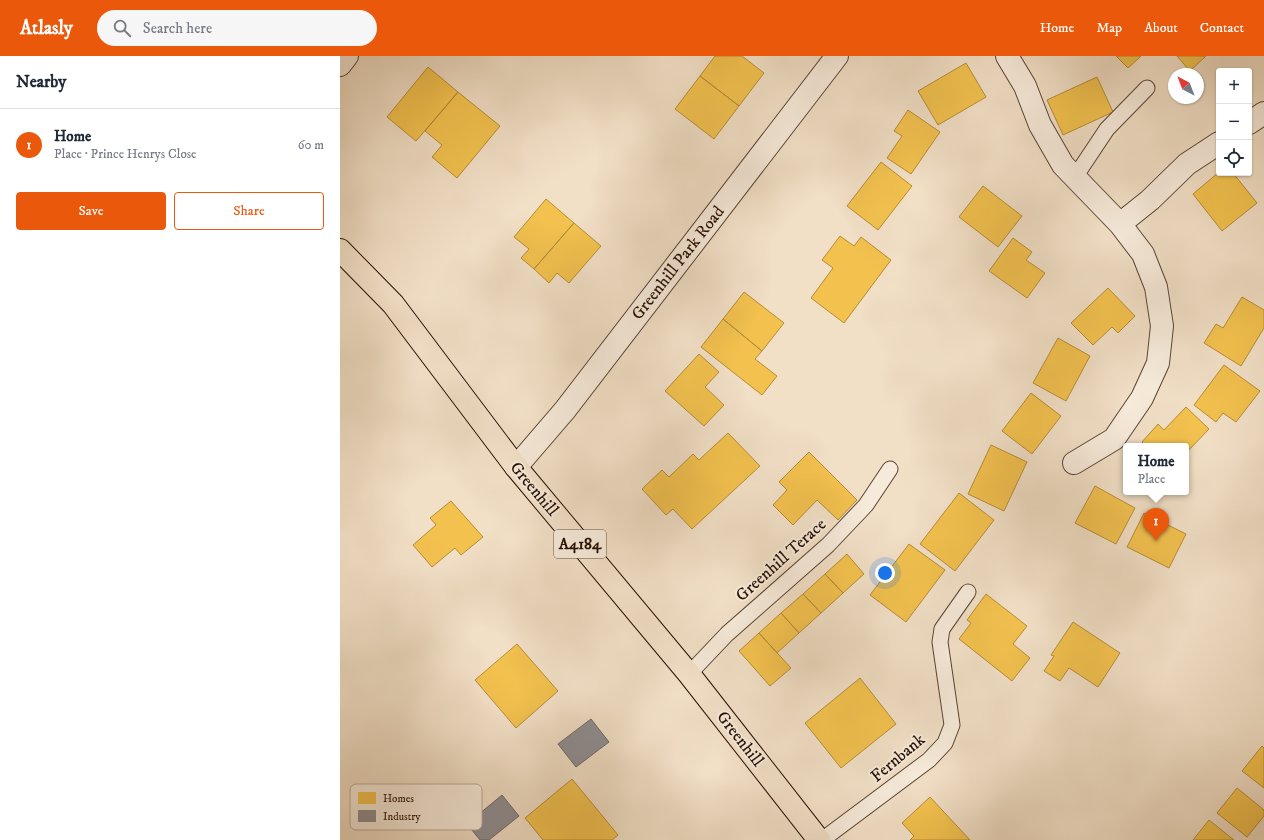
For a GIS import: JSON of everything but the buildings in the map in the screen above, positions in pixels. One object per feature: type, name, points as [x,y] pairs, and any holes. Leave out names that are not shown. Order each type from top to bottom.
[{"type":"main road","name":"Greenhill","points":[[340,250],[393,304],[516,467],[689,674],[821,840]]},
{"type":"street","points":[[340,65],[347,56]]},
{"type":"street","name":"Greenhill Park Road","points":[[516,467],[565,410],[837,56]]},
{"type":"street","points":[[1007,56],[1025,86],[1044,132],[1063,165],[1120,224],[1143,254],[1156,287],[1162,326],[1158,363],[1142,398],[1120,443],[1074,463]]},
{"type":"street","points":[[1252,121],[1264,113]]},
{"type":"street","points":[[1120,224],[1150,200],[1187,164],[1216,144]]},
{"type":"lane","points":[[1075,177],[1107,129],[1147,88]]},
{"type":"lane","name":"Greenhill Terace","points":[[689,674],[727,634],[828,545],[866,505],[890,469]]},
{"type":"lane","name":"Fernbank","points":[[821,840],[929,760],[945,743],[952,726],[940,642],[942,629],[968,592]]},
{"type":"place","name":"Home","points":[[1156,541]]}]
